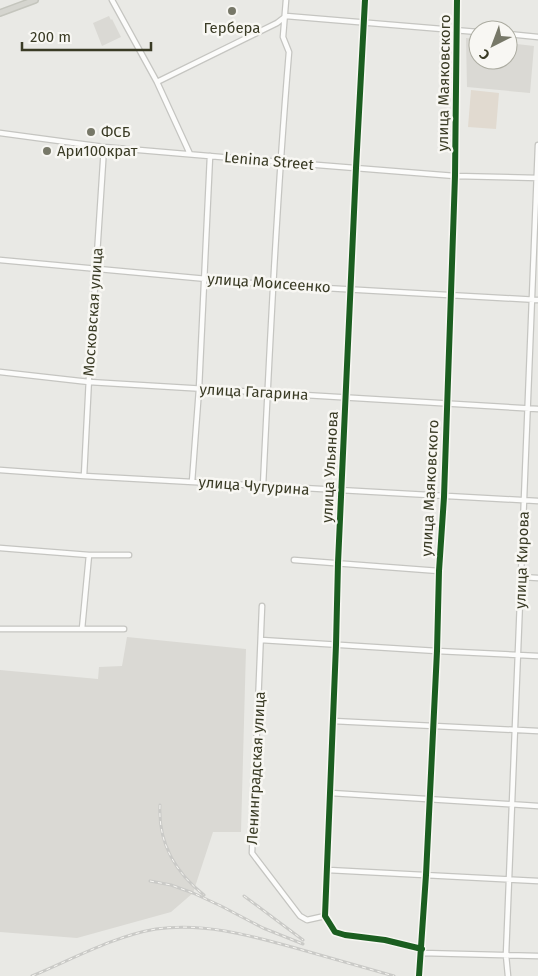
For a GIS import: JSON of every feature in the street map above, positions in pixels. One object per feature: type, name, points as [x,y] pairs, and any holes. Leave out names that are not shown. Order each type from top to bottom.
[{"type":"main road","points":[[0,13],[35,0]]},
{"type":"street","points":[[112,0],[157,82],[190,154]]},
{"type":"street","points":[[264,486],[272,285],[289,52],[283,37],[286,0]]},
{"type":"street","name":"улица Ульянова","points":[[326,916],[338,563],[356,168],[366,0]]},
{"type":"street","name":"улица Маяковского","points":[[419,976],[434,726],[439,571],[444,497],[455,176],[457,0]]},
{"type":"street","points":[[157,82],[277,23],[286,16],[468,31]]},
{"type":"street","points":[[518,35],[538,37]]},
{"type":"street","name":"Lenina Street","points":[[0,133],[104,147],[280,162],[455,176],[537,178]]},
{"type":"street","name":"улица Кирова","points":[[508,976],[506,955],[514,730],[522,577],[532,300],[536,266],[538,145]]},
{"type":"street","name":"Московская улица","points":[[84,476],[104,147]]},
{"type":"street","points":[[192,482],[199,389],[210,156]]},
{"type":"street","name":"улица Моисеенко","points":[[0,260],[272,285],[538,300]]},
{"type":"street","name":"улица Гагарина","points":[[0,372],[89,382],[538,410]]},
{"type":"street","name":"улица Чугурина","points":[[0,470],[538,501]]},
{"type":"street","points":[[0,548],[89,555],[130,555]]},
{"type":"street","points":[[82,629],[89,555]]},
{"type":"street","points":[[294,560],[439,571]]},
{"type":"street","points":[[522,577],[538,578]]},
{"type":"street","name":"Ленинградская улица","points":[[262,606],[252,853],[300,916],[307,920],[326,916]]},
{"type":"street","points":[[0,629],[124,629]]},
{"type":"street","points":[[261,640],[538,656]]},
{"type":"street","points":[[334,721],[538,731]]},
{"type":"street","points":[[331,793],[538,806]]},
{"type":"street","points":[[328,870],[538,881]]},
{"type":"street","points":[[326,916],[336,932],[345,935],[385,940],[422,951],[538,956]]},
{"type":"shaded area","points":[[109,16],[121,37],[102,46],[93,23]]},
{"type":"shaded area","points":[[466,38],[468,38],[468,70],[518,70],[518,44],[534,46],[530,93],[467,87]]},
{"type":"shaded area","points":[[471,90],[499,93],[496,129],[468,127]]},
{"type":"shaded area","points":[[127,637],[246,649],[241,832],[213,832],[193,893],[171,912],[77,938],[0,932],[0,670],[98,679],[99,667],[122,666]]},
{"type":"railway","points":[[160,805],[162,832],[170,856],[185,877],[204,895]]},
{"type":"railway","points":[[150,881],[171,885],[193,893],[263,928],[303,944]]},
{"type":"railway","points":[[244,896],[303,940]]},
{"type":"railway","points":[[32,976],[124,937],[140,932],[174,927],[192,927],[246,935],[394,976]]},
{"type":"cycle path","points":[[365,0],[338,563],[325,916],[335,932],[385,940],[422,949]]},
{"type":"cycle path","points":[[419,976],[426,875],[444,497],[455,176],[457,0]]},
{"type":"place","name":"Гербера","points":[[232,11]]},
{"type":"place","name":"ФСБ","points":[[91,132]]},
{"type":"place","name":"Ари100крат","points":[[47,151]]}]
